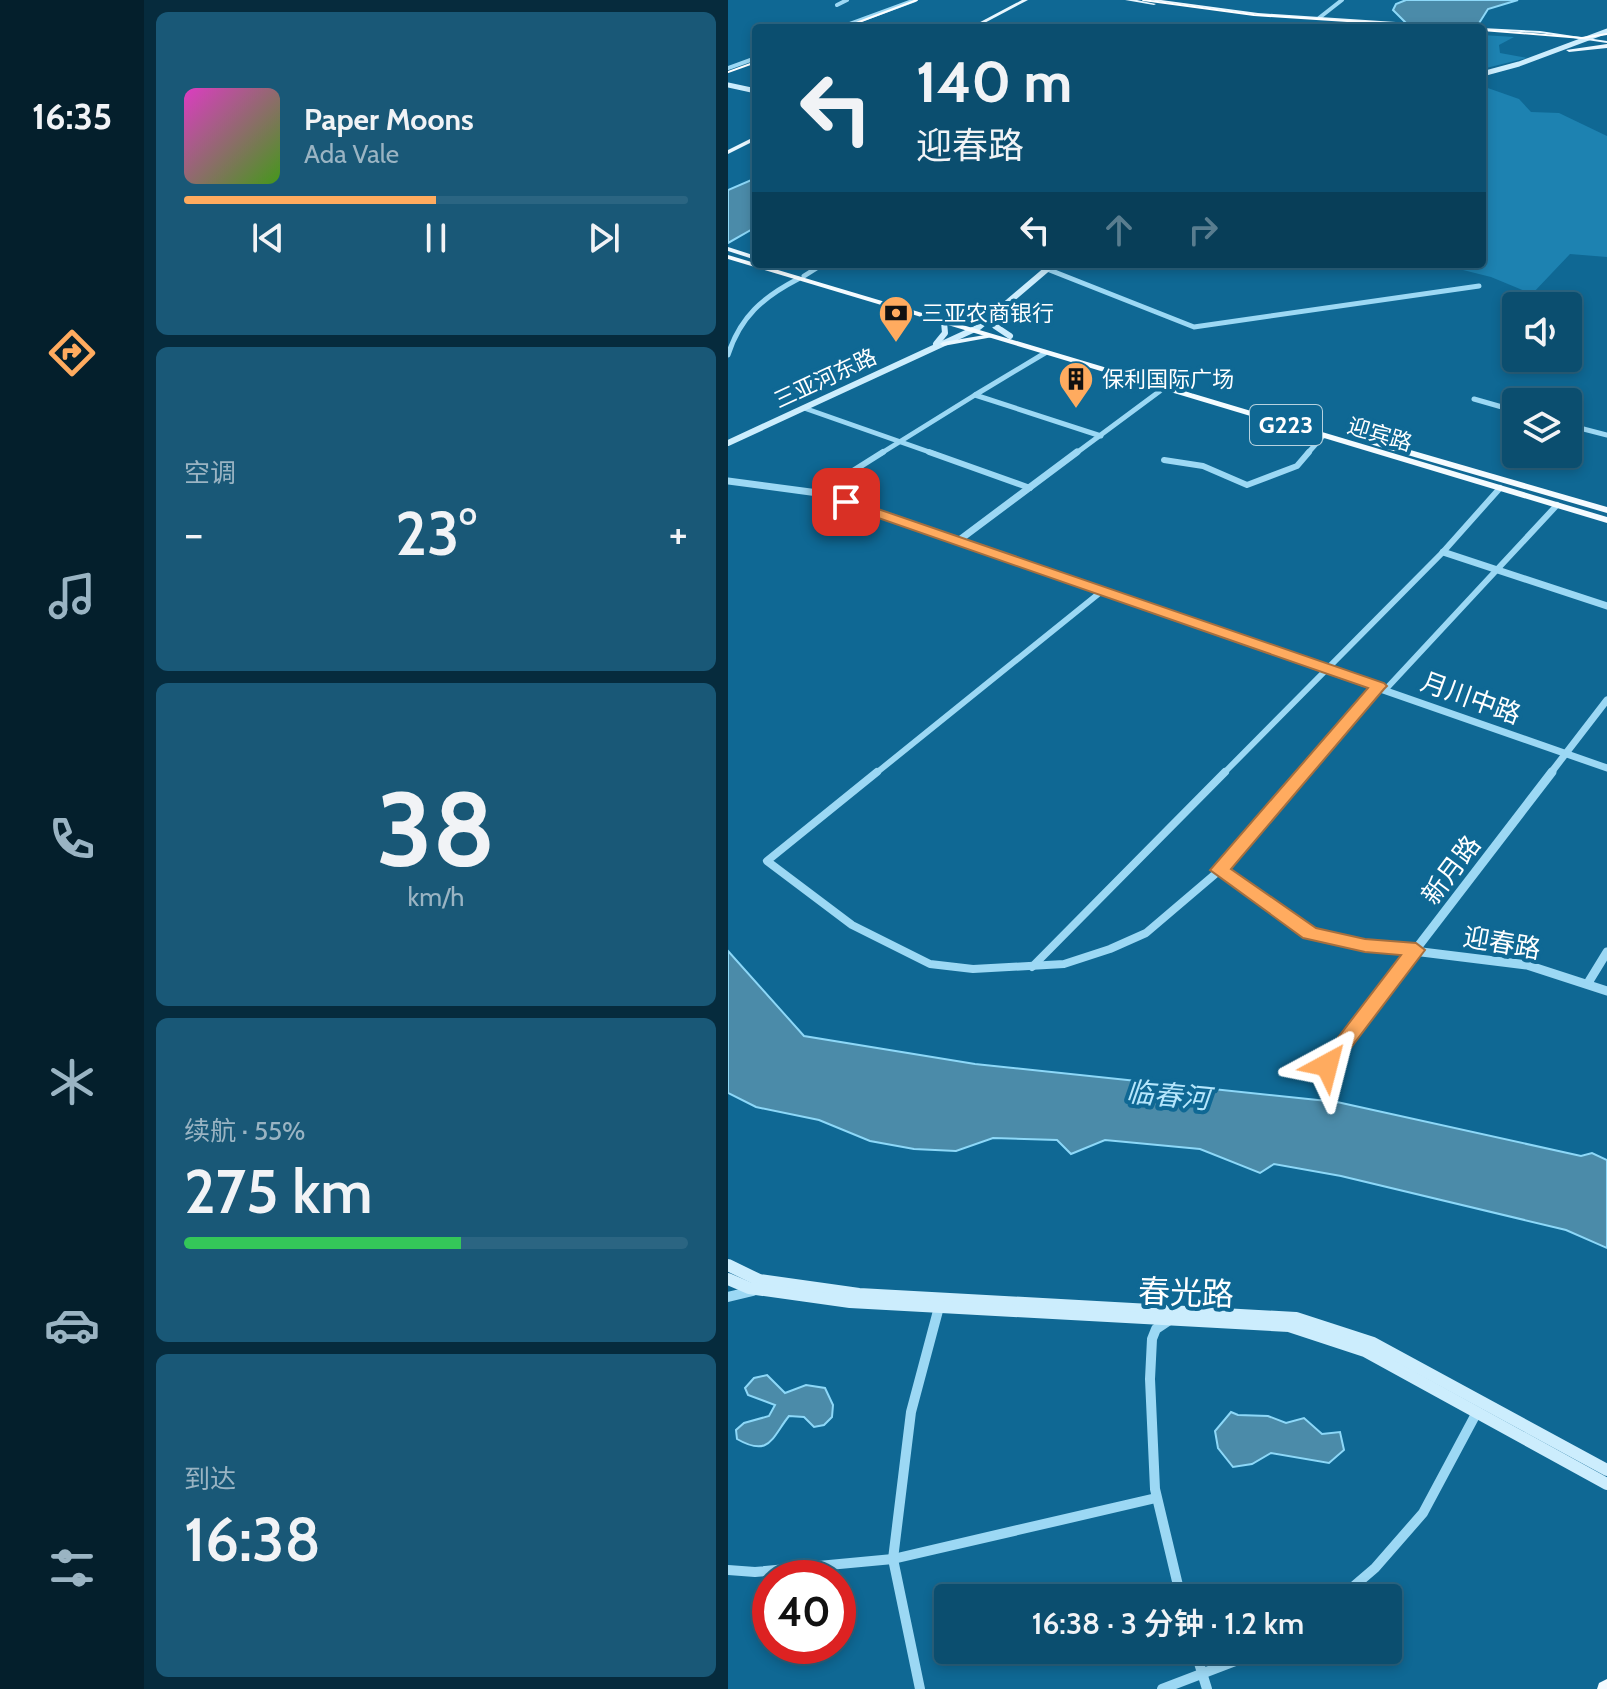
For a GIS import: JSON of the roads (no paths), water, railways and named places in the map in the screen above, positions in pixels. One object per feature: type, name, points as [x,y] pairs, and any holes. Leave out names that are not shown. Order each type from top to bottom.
[{"type":"highway","name":"迎宾路","points":[[732,254],[752,259]]},
{"type":"highway","name":"迎宾路","points":[[732,254],[752,261]]},
{"type":"highway","name":"迎宾路","points":[[774,268],[1607,510]]},
{"type":"highway","name":"迎宾路","points":[[775,268],[801,277]]},
{"type":"highway","name":"迎宾路","points":[[973,328],[1045,353],[1607,520]]},
{"type":"main road","points":[[979,24],[1026,0]]},
{"type":"main road","points":[[986,24],[1032,0]]},
{"type":"main road","points":[[1127,0],[1243,17],[1344,24]]},
{"type":"main road","points":[[1150,0],[1240,13],[1385,24]]},
{"type":"main road","points":[[1486,30],[1600,40]]},
{"type":"main road","points":[[1486,30],[1600,40]]},
{"type":"main road","points":[[1571,36],[1600,40]]},
{"type":"main road","points":[[1556,38],[1568,42],[1566,50]]},
{"type":"main road","points":[[1486,74],[1600,40]]},
{"type":"main road","points":[[1566,50],[1600,40]]},
{"type":"main road","points":[[1566,50],[1600,40]]},
{"type":"main road","points":[[728,86],[752,91]]},
{"type":"main road","points":[[728,154],[752,142]]},
{"type":"main road","name":"三亚河东路","points":[[728,441],[973,328],[1047,268]]},
{"type":"main road","points":[[939,344],[945,333],[945,320],[993,311],[995,326],[1010,336]]},
{"type":"main road","points":[[939,344],[991,336]]},
{"type":"main road","name":"三亚河东路","points":[[728,441],[939,344]]},
{"type":"main road","name":"春光路","points":[[728,1265],[759,1280],[859,1294],[1296,1318],[1373,1343],[1607,1470]]},
{"type":"main road","name":"春光路","points":[[728,1279],[758,1289],[850,1302],[1289,1326],[1365,1351],[1607,1484]]},
{"type":"street","points":[[836,4],[845,0]]},
{"type":"street","points":[[850,24],[915,0]]},
{"type":"street","points":[[1319,18],[1342,0]]},
{"type":"street","points":[[728,68],[752,59]]},
{"type":"street","points":[[728,355],[740,322],[749,310],[801,277],[809,268]]},
{"type":"street","points":[[1054,268],[1194,327],[1479,286]]},
{"type":"street","points":[[818,493],[1045,353]]},
{"type":"street","points":[[958,541],[1164,388]]},
{"type":"street","points":[[975,395],[1101,436]]},
{"type":"street","points":[[1474,399],[1502,407]]},
{"type":"street","points":[[804,408],[1030,488]]},
{"type":"street","points":[[1582,429],[1607,435]]},
{"type":"street","points":[[1164,460],[1203,466],[1247,485],[1297,466],[1323,436]]},
{"type":"street","name":"月川中路","points":[[728,481],[818,493],[1382,687],[1607,768]]},
{"type":"street","points":[[1032,967],[1443,552],[1500,488]]},
{"type":"street","points":[[1102,591],[767,861],[852,925],[930,964],[973,969],[1064,964],[1146,933],[1220,870],[1382,687],[1557,505]]},
{"type":"street","points":[[1443,552],[1607,606]]},
{"type":"street","name":"新月路","points":[[1327,1065],[1607,700]]},
{"type":"street","name":"迎春路","points":[[1220,870],[1310,933],[1365,945],[1527,965],[1607,991]]},
{"type":"street","points":[[1588,983],[1607,952]]},
{"type":"street","points":[[728,1297],[758,1289]]},
{"type":"street","points":[[920,1689],[893,1559],[911,1412],[939,1307]]},
{"type":"street","points":[[1174,1318],[1156,1329],[1152,1339],[1150,1394],[1156,1498],[1178,1584]]},
{"type":"street","points":[[1356,1584],[1375,1568],[1423,1513],[1477,1412]]},
{"type":"street","points":[[728,1570],[755,1572],[893,1559],[1156,1498]]},
{"type":"street","points":[[1199,1664],[1207,1689]]},
{"type":"street","points":[[1162,1689],[1229,1664]]},
{"type":"water","points":[[1406,0],[1518,0],[1488,9],[1479,24],[1407,24],[1393,10],[1396,4]]},
{"type":"water","points":[[752,180],[752,229],[728,243],[728,190]]},
{"type":"water","name":"临春河","points":[[728,951],[804,1036],[975,1064],[1337,1102],[1581,1156],[1592,1153],[1607,1160],[1607,1248],[1566,1230],[1341,1176],[1274,1164],[1260,1173],[1200,1149],[1105,1140],[1071,1154],[1057,1140],[993,1138],[956,1151],[914,1149],[870,1141],[819,1120],[756,1107],[728,1093]]},
{"type":"water","points":[[767,1375],[785,1393],[806,1385],[825,1388],[833,1405],[832,1417],[824,1425],[814,1427],[804,1417],[789,1416],[774,1438],[763,1446],[737,1439],[736,1430],[744,1423],[769,1416],[775,1405],[748,1395],[745,1388],[754,1378]]},
{"type":"water","points":[[1231,1412],[1268,1416],[1286,1423],[1304,1418],[1322,1434],[1340,1432],[1344,1450],[1329,1463],[1271,1453],[1252,1464],[1233,1467],[1218,1448],[1215,1431]]},
{"type":"tram line","points":[[854,24],[917,0]]},
{"type":"tram line","points":[[1143,0],[1254,15],[1393,24]]},
{"type":"tram line","points":[[1486,30],[1582,38],[1607,34]]},
{"type":"tram line","points":[[728,72],[752,63]]},
{"type":"place","name":"三亚农商银行","points":[[896,344]]},
{"type":"place","name":"保利国际广场","points":[[1076,410]]}]
